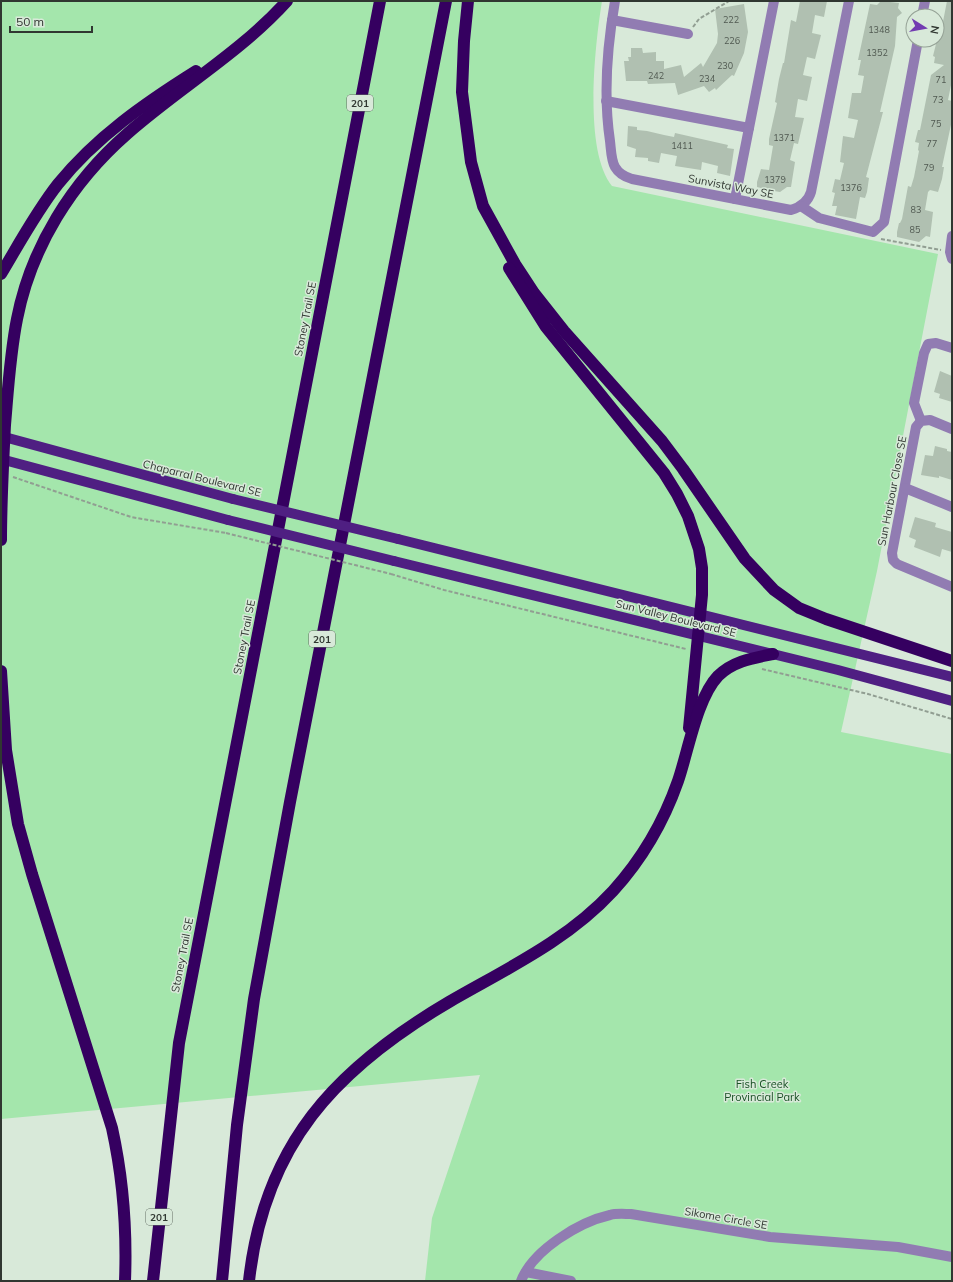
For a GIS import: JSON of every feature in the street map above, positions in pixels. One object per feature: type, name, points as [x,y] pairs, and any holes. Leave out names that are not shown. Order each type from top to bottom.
[{"type":"highway","points":[[1,540],[3,437],[10,363],[18,311],[34,262],[59,213],[94,166],[122,138],[156,109],[227,57],[287,1]]},
{"type":"highway","name":"Stoney Trail SE","points":[[153,1281],[165,1153],[179,1043],[380,1]]},
{"type":"highway","name":"201","points":[[222,1281],[237,1125],[256,992],[290,802],[446,1]]},
{"type":"highway","points":[[468,1],[462,62],[463,105],[471,162],[482,206],[508,267],[535,311],[563,349],[656,463],[681,501],[694,534],[701,558],[703,583],[685,757]]},
{"type":"highway","points":[[1,274],[46,200],[86,153],[128,117],[230,49],[266,22]]},
{"type":"highway","points":[[482,206],[518,268],[539,300],[564,331],[662,441],[745,559],[767,584],[790,602],[815,615],[952,661]]},
{"type":"highway","points":[[249,1281],[257,1234],[264,1208],[276,1177],[288,1150],[323,1101],[342,1080],[363,1061],[391,1040],[448,1003],[539,951],[572,928],[600,903],[629,872],[652,839],[672,798],[705,698],[715,679],[725,670],[739,662],[773,654]]},
{"type":"highway","points":[[1,671],[4,730],[9,773],[18,824],[32,874],[113,1134],[119,1161],[125,1218],[125,1281]]},
{"type":"highway","points":[[1,778],[14,828],[32,874]]},
{"type":"main road","name":"Chaparral Boulevard SE","points":[[3,437],[233,499],[398,539]]},
{"type":"main road","name":"Sun Valley Boulevard SE","points":[[2,459],[228,520],[773,654],[952,700]]},
{"type":"main road","name":"Sun Valley Boulevard SE","points":[[398,539],[952,677]]},
{"type":"street","name":"Sunvista Way SE","points":[[615,1],[606,72],[606,101],[612,157],[616,169],[624,177],[791,210],[801,206]]},
{"type":"street","points":[[735,199],[774,1]]},
{"type":"street","points":[[848,1],[811,192],[806,202],[801,206],[819,218],[873,232],[884,222],[917,48]]},
{"type":"street","points":[[612,20],[688,34]]},
{"type":"street","points":[[606,101],[749,128]]},
{"type":"street","points":[[951,255],[952,236]]},
{"type":"street","points":[[952,348],[936,343],[928,344],[924,353],[914,403],[921,421],[930,420],[952,428]]},
{"type":"street","name":"Sun Harbour Close SE","points":[[921,421],[916,427],[892,550],[893,560],[900,565],[952,586]]},
{"type":"street","points":[[905,488],[952,507]]},
{"type":"street","name":"Sikome Circle SE","points":[[523,1276],[545,1248],[583,1224],[611,1214],[631,1214],[770,1237],[898,1247],[952,1257]]},
{"type":"street","points":[[523,1276],[570,1281]]},
{"type":"path","points":[[688,34],[699,19],[729,1]]},
{"type":"path","points":[[873,232],[882,240],[951,255]]},
{"type":"path","points":[[16,478],[26,483],[131,517],[226,533],[391,574],[444,590],[687,649]]},
{"type":"path","points":[[759,668],[868,694],[952,719]]},
{"type":"green space","name":"Fish Creek Provincial Park","points":[[1,1],[602,1],[594,69],[594,123],[597,148],[603,170],[612,186],[938,254],[877,571],[841,732],[952,754],[952,1281],[425,1281],[432,1218],[480,1075],[1,1119]]},
{"type":"building","points":[[800,1],[827,1],[824,17],[815,15],[812,33],[821,35],[815,59],[807,57],[803,75],[812,77],[807,101],[798,99],[795,117],[804,118],[798,144],[794,143],[790,160],[795,162],[791,187],[787,187],[780,192],[774,191],[771,193],[769,190],[757,187],[757,182],[761,169],[769,170],[773,146],[769,145],[769,139],[777,103],[775,102],[779,79],[784,63],[791,20],[796,22]]},
{"type":"building","points":[[881,1],[899,3],[898,8],[902,13],[897,17],[895,46],[880,112],[883,112],[866,177],[869,178],[867,192],[865,198],[860,197],[856,219],[835,215],[837,206],[832,206],[835,193],[832,192],[835,179],[840,180],[844,163],[840,162],[843,136],[854,138],[858,120],[848,118],[852,93],[861,93],[864,76],[858,75],[861,60],[858,60],[870,4],[877,5]]},
{"type":"building","points":[[947,1],[952,1],[952,80],[948,100],[952,101],[952,120],[942,167],[944,167],[942,179],[938,192],[930,190],[928,192],[925,210],[933,212],[930,237],[926,236],[919,242],[897,237],[897,232],[899,223],[902,219],[908,186],[911,187],[914,177],[919,151],[919,143],[915,142],[918,130],[920,130],[931,75],[944,65],[934,63],[935,57],[933,56],[935,48],[945,48],[945,11]]},
{"type":"building","points":[[744,4],[748,32],[744,53],[734,76],[732,75],[716,90],[715,88],[709,92],[704,86],[678,95],[675,83],[648,84],[647,81],[626,81],[624,61],[629,61],[628,57],[631,57],[631,48],[642,48],[643,53],[656,52],[656,61],[664,61],[664,69],[681,65],[684,77],[701,63],[703,67],[717,43],[718,34],[715,9]]},
{"type":"building","points":[[628,126],[637,127],[637,130],[674,137],[675,133],[728,145],[727,148],[734,149],[730,176],[717,173],[718,166],[702,162],[701,170],[675,166],[677,156],[661,153],[659,163],[648,161],[648,158],[635,157],[636,149],[627,146]]},
{"type":"building","points":[[940,371],[952,376],[952,402],[939,398],[940,394],[934,392]]},
{"type":"building","points":[[935,446],[952,452],[952,480],[939,476],[939,478],[921,475],[925,455],[933,456]]},
{"type":"building","points":[[915,517],[936,523],[935,527],[952,532],[952,552],[942,549],[940,557],[914,547],[916,540],[909,537]]}]
